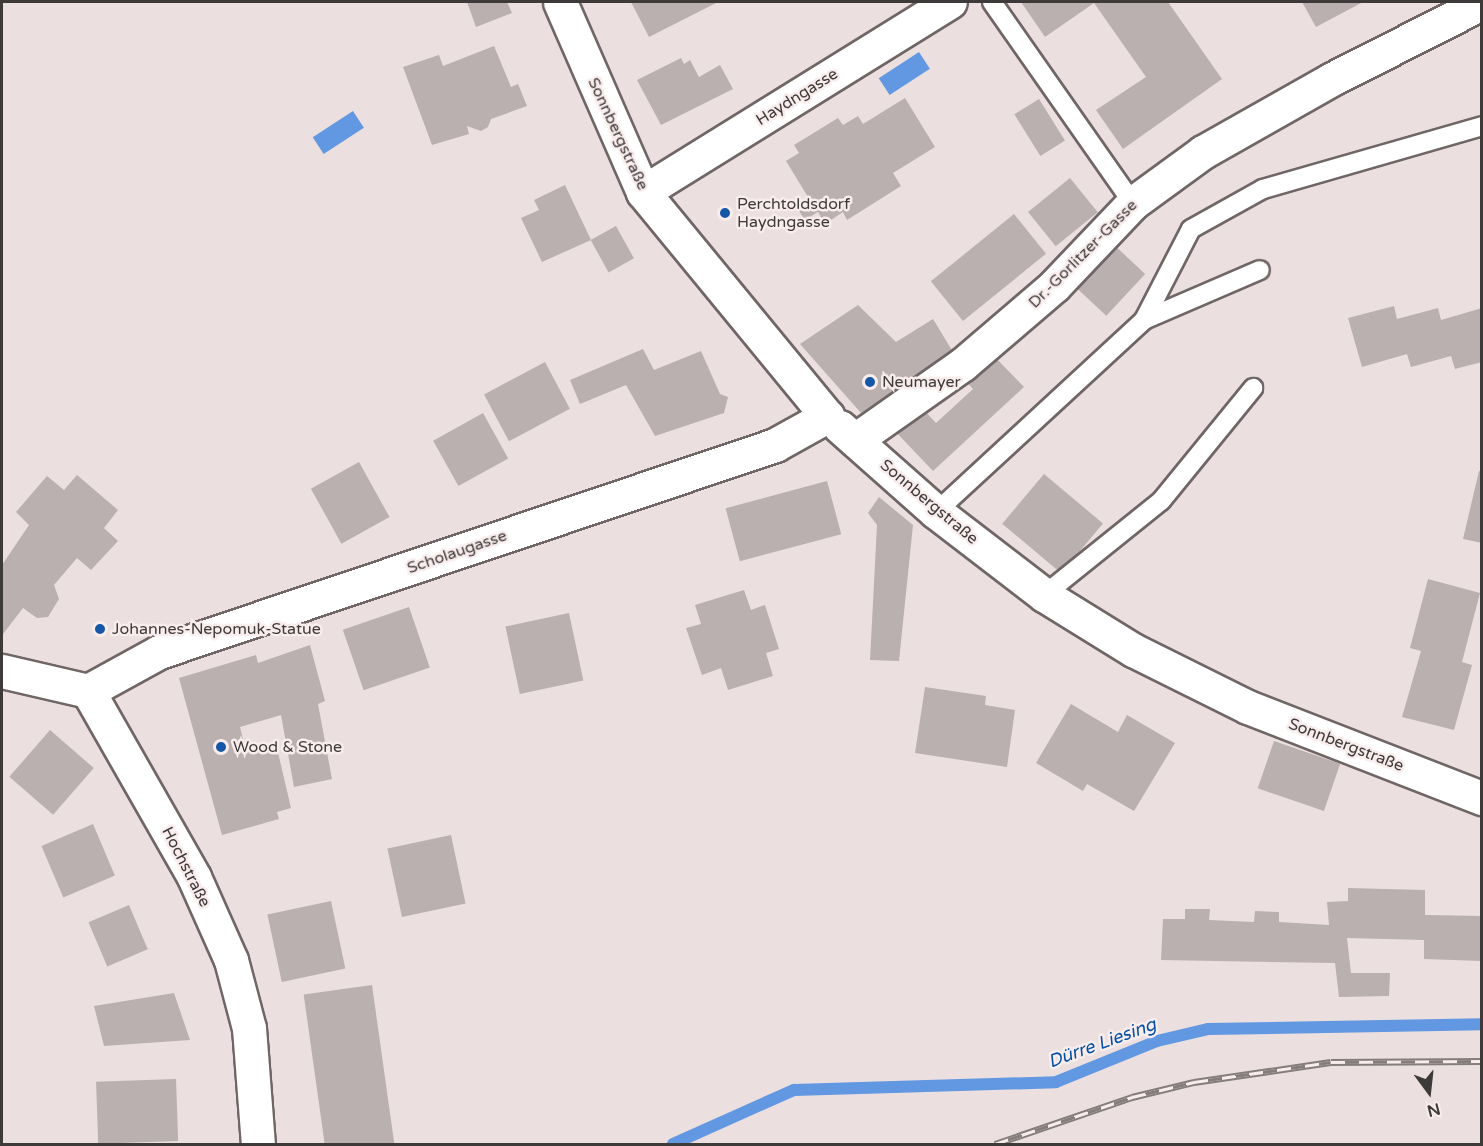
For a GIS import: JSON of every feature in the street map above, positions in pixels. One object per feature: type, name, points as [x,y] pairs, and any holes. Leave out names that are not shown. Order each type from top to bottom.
[{"type":"street","name":"Sonnbergstraße","points":[[560,2],[643,192],[827,416],[936,512],[1044,595],[1133,650],[1248,707],[1482,798]]},
{"type":"street","name":"Haydngasse","points":[[643,192],[950,2]]},
{"type":"street","name":"Dr.-Gorlitzer-Gasse","points":[[855,440],[963,364],[1054,286],[1133,203],[1203,152],[1332,79],[1482,3]]},
{"type":"street","name":"Scholaugasse","points":[[88,691],[159,652],[775,445],[827,416]]},
{"type":"street","points":[[2,671],[88,691]]},
{"type":"street","name":"Hochstraße","points":[[88,691],[194,877],[231,960],[249,1028],[258,1144]]},
{"type":"lane","points":[[992,2],[1133,203]]},
{"type":"lane","points":[[1144,320],[1191,229],[1263,189],[1482,126]]},
{"type":"lane","points":[[936,512],[1144,320],[1260,270]]},
{"type":"lane","points":[[1044,595],[1161,501],[1253,388]]},
{"type":"water","points":[[919,52],[930,69],[890,95],[879,78]]},
{"type":"water","points":[[353,111],[364,128],[324,154],[313,137]]},
{"type":"building","points":[[467,2],[507,2],[512,13],[476,27]]},
{"type":"building","points":[[631,2],[718,2],[649,37]]},
{"type":"building","points":[[1021,2],[1168,2],[1222,79],[1123,149],[1096,110],[1146,77],[1094,3],[1045,37]]},
{"type":"building","points":[[1302,2],[1363,2],[1316,27]]},
{"type":"building","points":[[494,46],[511,87],[518,84],[527,106],[491,119],[488,127],[481,131],[467,126],[469,134],[432,145],[403,67],[439,55],[443,66]]},
{"type":"building","points":[[681,58],[684,64],[690,60],[699,77],[720,65],[733,89],[661,125],[637,80]]},
{"type":"building","points":[[905,98],[935,147],[893,173],[901,186],[847,220],[843,212],[825,224],[818,212],[805,220],[795,205],[808,197],[786,161],[799,153],[794,145],[838,118],[843,125],[858,116],[863,124]]},
{"type":"building","points":[[1039,99],[1065,141],[1040,156],[1014,114]]},
{"type":"building","points":[[1070,178],[1098,212],[1056,246],[1028,212]]},
{"type":"building","points":[[565,185],[591,240],[542,262],[521,218],[539,210],[534,200]]},
{"type":"building","points":[[1014,214],[1046,254],[963,321],[931,281]]},
{"type":"building","points":[[616,226],[634,258],[609,272],[591,240]]},
{"type":"building","points":[[1113,244],[1145,274],[1106,316],[1074,286]]},
{"type":"building","name":"Neumayer","points":[[858,305],[896,342],[933,319],[953,352],[861,413],[800,344]]},
{"type":"building","points":[[1394,306],[1397,319],[1438,308],[1441,320],[1482,308],[1482,362],[1455,369],[1451,356],[1411,367],[1407,354],[1362,367],[1348,318]]},
{"type":"building","points":[[643,349],[654,370],[701,351],[720,394],[728,397],[724,413],[655,436],[626,385],[580,404],[570,380]]},
{"type":"building","points":[[989,351],[1024,387],[933,471],[894,430],[920,406],[936,423],[973,389],[961,376]]},
{"type":"building","points":[[545,362],[570,409],[509,441],[484,394]]},
{"type":"building","points":[[483,413],[508,458],[458,486],[433,441]]},
{"type":"building","points":[[359,462],[390,517],[341,544],[311,489]]},
{"type":"building","points":[[1479,471],[1482,472],[1482,543],[1463,539]]},
{"type":"building","points":[[1044,474],[1103,523],[1061,573],[1002,524]]},
{"type":"building","points":[[77,475],[118,510],[104,528],[118,541],[91,570],[77,558],[54,585],[59,599],[48,617],[37,618],[23,608],[3,634],[2,565],[29,525],[16,512],[47,476],[64,490]]},
{"type":"building","points":[[827,481],[841,534],[740,561],[726,508]]},
{"type":"building","points":[[879,497],[913,525],[899,661],[870,660],[877,525],[868,513]]},
{"type":"building","points":[[1428,579],[1480,593],[1462,662],[1472,665],[1454,730],[1402,717],[1421,651],[1410,648]]},
{"type":"building","points":[[744,590],[751,610],[765,605],[779,649],[766,653],[773,676],[728,690],[721,668],[702,675],[686,628],[701,624],[695,605]]},
{"type":"building","points":[[409,607],[430,668],[364,690],[343,630]]},
{"type":"building","points":[[569,613],[583,680],[520,694],[505,627]]},
{"type":"building","name":"Wood & Stone","points":[[310,645],[325,701],[318,704],[332,779],[294,787],[281,715],[240,727],[246,751],[276,744],[291,808],[277,812],[279,819],[222,835],[179,678],[256,655],[258,663]]},
{"type":"building","points":[[925,687],[986,696],[985,705],[1015,710],[1007,767],[915,753]]},
{"type":"building","points":[[1071,704],[1118,732],[1127,715],[1175,743],[1134,811],[1087,784],[1083,791],[1036,763]]},
{"type":"building","points":[[50,730],[94,768],[53,815],[9,777]]},
{"type":"building","points":[[1274,741],[1340,764],[1324,811],[1258,788]]},
{"type":"building","points":[[93,824],[115,876],[63,897],[41,846]]},
{"type":"building","points":[[451,835],[466,903],[402,917],[387,849]]},
{"type":"building","points":[[1348,888],[1425,890],[1425,915],[1482,916],[1482,961],[1424,959],[1424,940],[1347,938],[1351,973],[1390,973],[1389,996],[1339,997],[1335,963],[1161,960],[1163,919],[1185,919],[1185,909],[1210,909],[1209,920],[1254,922],[1255,911],[1279,912],[1279,922],[1329,925],[1327,902],[1348,901]]},
{"type":"building","points":[[331,901],[345,968],[282,982],[267,915]]},
{"type":"building","points":[[129,905],[148,949],[107,966],[88,922]]},
{"type":"building","points":[[372,985],[394,1143],[325,1144],[304,995]]},
{"type":"building","points":[[174,993],[190,1040],[104,1046],[94,1006]]},
{"type":"building","points":[[176,1079],[178,1141],[98,1144],[96,1082]]},
{"type":"waterway","name":"Dürre Liesing","points":[[673,1144],[794,1090],[1056,1082],[1157,1041],[1208,1029],[1482,1024]]},
{"type":"railway","points":[[995,1144],[1132,1097],[1194,1082],[1331,1062],[1482,1061]]},
{"type":"place","name":"Perchtoldsdorf Haydngasse","points":[[725,213]]},
{"type":"place","name":"Neumayer","points":[[870,382]]},
{"type":"place","name":"Johannes-Nepomuk-Statue","points":[[100,629]]},
{"type":"place","name":"Wood & Stone","points":[[221,747]]}]
